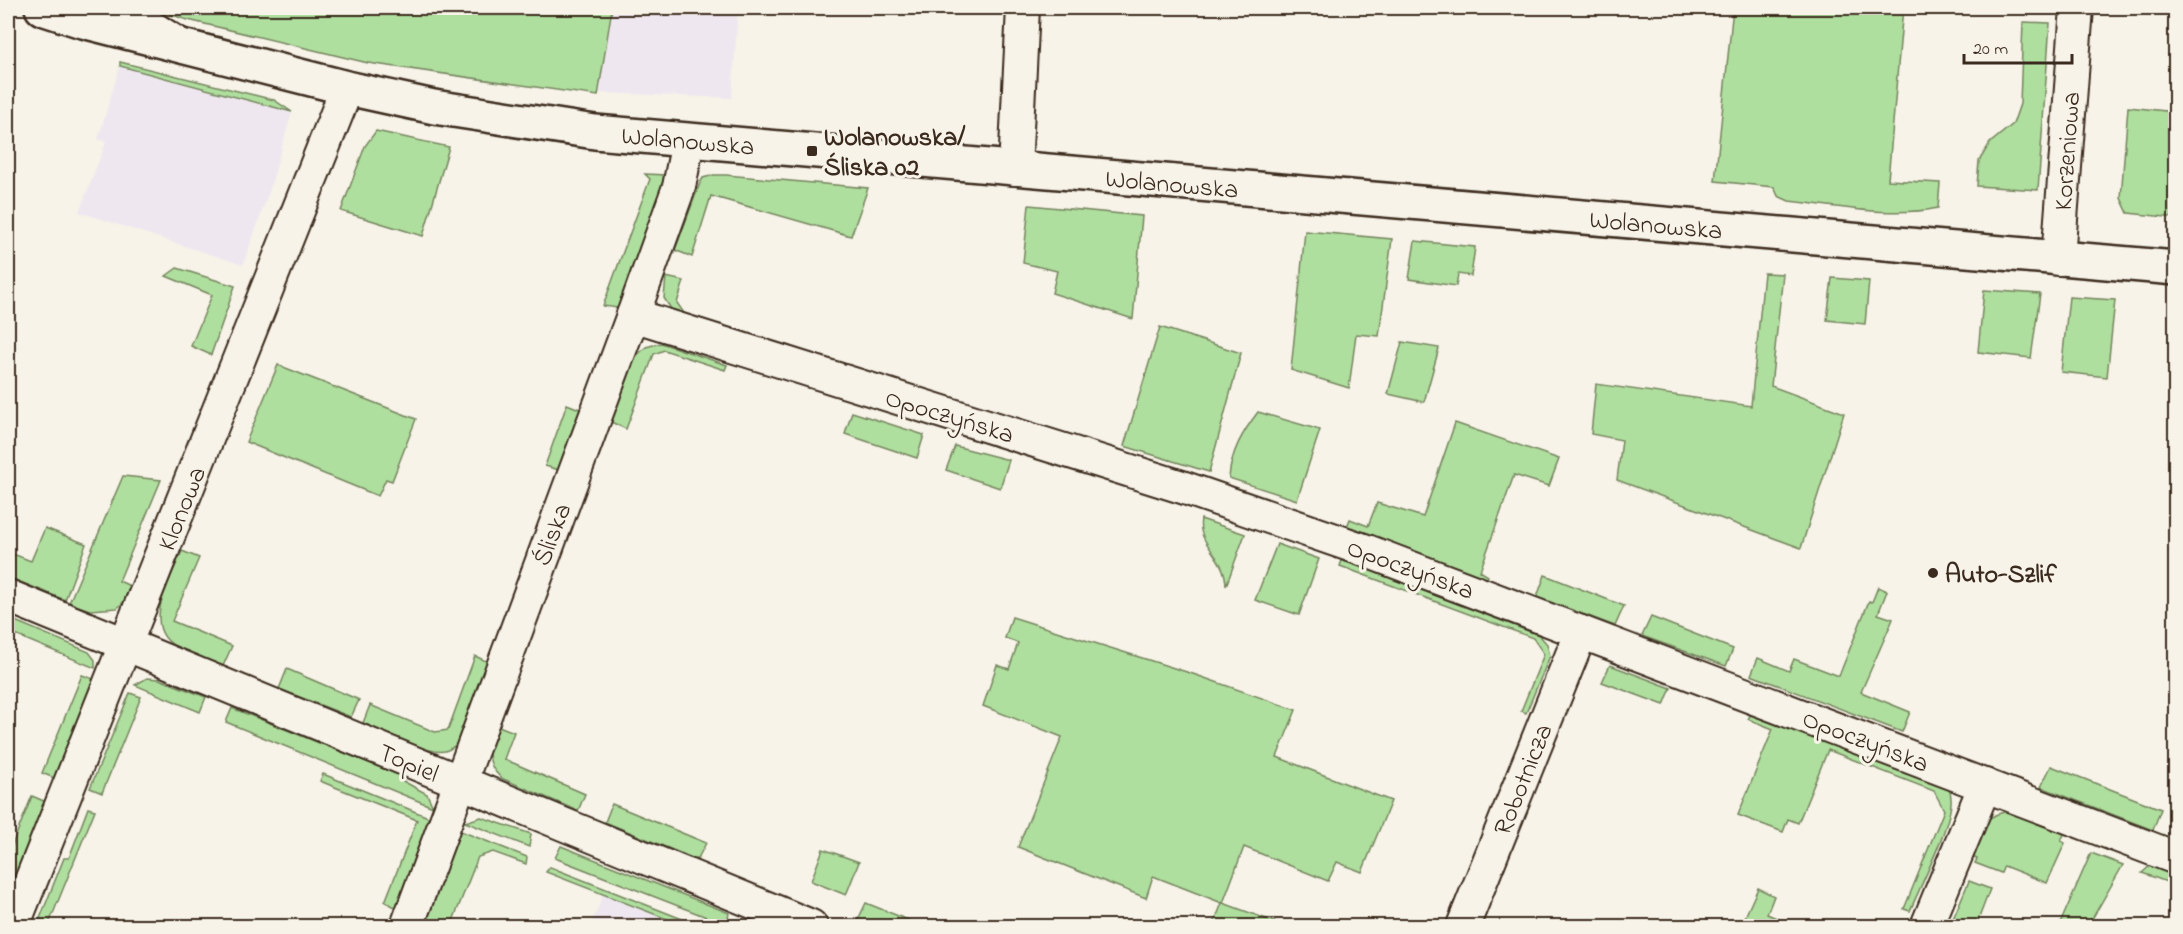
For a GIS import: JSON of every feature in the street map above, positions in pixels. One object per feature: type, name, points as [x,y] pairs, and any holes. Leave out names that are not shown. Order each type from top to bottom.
[{"type":"street","name":"Wolanowska","points":[[42,8],[79,20],[346,88],[519,122],[688,141],[2175,268]]},
{"type":"street","name":"Wolanowska","points":[[98,8],[177,44]]},
{"type":"street","points":[[132,8],[150,27],[177,44]]},
{"type":"street","points":[[1015,169],[1023,8]]},
{"type":"street","name":"Korzeniowa","points":[[2058,259],[2077,8]]},
{"type":"street","name":"Klonowa","points":[[13,927],[127,645],[346,88]]},
{"type":"street","name":"Śliska","points":[[406,927],[679,188],[688,141]]},
{"type":"street","name":"Opoczyńska","points":[[633,315],[1182,487],[1367,551],[2175,858]]},
{"type":"street","name":"Topiel","points":[[8,596],[811,927]]},
{"type":"street","name":"Robotnicza","points":[[1463,927],[1581,632]]},
{"type":"street","points":[[1927,927],[1985,785]]},
{"type":"shaded area","points":[[612,8],[738,8],[732,98],[598,93]]},
{"type":"shaded area","points":[[120,66],[292,112],[269,192],[243,265],[79,212],[106,142],[98,139]]},
{"type":"shaded area","points":[[603,894],[685,926],[591,926]]},
{"type":"green space","points":[[172,8],[612,8],[598,96],[368,63],[184,19],[170,14]]},
{"type":"green space","points":[[1733,8],[1903,8],[1888,180],[1940,183],[1938,208],[1901,212],[1845,208],[1789,201],[1778,196],[1774,187],[1715,181]]},
{"type":"green space","points":[[2023,22],[2050,23],[2038,190],[1977,186],[1979,161],[1990,143],[2013,124],[2020,104]]},
{"type":"green space","points":[[120,62],[274,100],[292,112],[120,66]]},
{"type":"green space","points":[[2128,107],[2175,112],[2175,218],[2128,213],[2121,198]]},
{"type":"green space","points":[[376,131],[449,147],[423,236],[341,211],[365,146]]},
{"type":"green space","points":[[645,174],[666,175],[618,308],[603,306],[650,179]]},
{"type":"green space","points":[[714,175],[868,188],[851,236],[711,196],[692,257],[675,250],[700,183],[703,178]]},
{"type":"green space","points":[[1029,205],[1142,216],[1133,319],[1052,293],[1057,271],[1023,263]]},
{"type":"green space","points":[[1305,231],[1392,239],[1379,336],[1356,334],[1349,388],[1291,370]]},
{"type":"green space","points":[[1415,241],[1475,247],[1471,276],[1458,274],[1456,286],[1409,279]]},
{"type":"green space","points":[[177,268],[235,286],[211,355],[191,346],[212,295],[166,276]]},
{"type":"green space","points":[[1764,273],[1783,274],[1771,386],[1844,413],[1801,548],[1617,480],[1622,440],[1591,434],[1596,384],[1751,406]]},
{"type":"green space","points":[[666,277],[684,281],[677,303],[686,316],[790,346],[789,351],[673,312],[664,298]]},
{"type":"green space","points":[[1832,278],[1869,281],[1865,324],[1827,320]]},
{"type":"green space","points":[[1984,290],[2040,294],[2031,358],[1978,352]]},
{"type":"green space","points":[[2069,297],[2115,300],[2107,377],[2061,372]]},
{"type":"green space","points":[[1160,327],[1241,353],[1209,472],[1124,446]]},
{"type":"green space","points":[[1402,342],[1439,348],[1424,402],[1388,394]]},
{"type":"green space","points":[[661,343],[727,365],[725,370],[664,350],[654,354],[626,429],[611,422],[633,359],[646,347]]},
{"type":"green space","points":[[278,365],[416,419],[392,481],[386,479],[378,496],[246,442]]},
{"type":"green space","points":[[567,404],[582,410],[559,470],[545,466]]},
{"type":"green space","points":[[852,412],[924,435],[917,458],[845,434]]},
{"type":"green space","points":[[1258,412],[1320,430],[1297,500],[1229,478],[1238,443]]},
{"type":"green space","points":[[1455,423],[1559,459],[1549,486],[1514,475],[1480,571],[1488,576],[1485,582],[1346,529],[1350,519],[1368,526],[1377,503],[1423,517]]},
{"type":"green space","points":[[955,446],[1009,460],[1000,488],[946,470]]},
{"type":"green space","points":[[123,476],[161,480],[119,581],[130,586],[123,603],[117,608],[90,610],[69,603]]},
{"type":"green space","points":[[1201,519],[1245,534],[1226,586],[1221,566],[1203,536]]},
{"type":"green space","points":[[45,528],[86,544],[65,600],[8,577],[8,552],[31,561]]},
{"type":"green space","points":[[1277,544],[1319,559],[1299,615],[1255,600]]},
{"type":"green space","points":[[182,551],[199,558],[172,621],[232,646],[223,666],[178,648],[163,635],[159,612]]},
{"type":"green space","points":[[1342,560],[1539,635],[1547,644],[1550,656],[1526,713],[1521,711],[1544,654],[1533,638],[1340,566]]},
{"type":"green space","points":[[1545,575],[1624,606],[1615,626],[1537,597]]},
{"type":"green space","points":[[1878,587],[1887,591],[1878,614],[1893,619],[1861,692],[1910,712],[1902,732],[1751,675],[1758,658],[1789,671],[1794,659],[1839,676],[1869,601],[1872,602]]},
{"type":"green space","points":[[1012,617],[1193,674],[1296,710],[1277,757],[1391,801],[1362,872],[1337,862],[1328,881],[1244,847],[1223,903],[1286,926],[1213,926],[1222,903],[1153,876],[1146,898],[1018,847],[1062,737],[983,706],[997,665],[1009,669],[1018,643],[1005,638]]},
{"type":"green space","points":[[1651,617],[1733,649],[1726,666],[1642,636]]},
{"type":"green space","points":[[8,618],[89,652],[95,660],[95,668],[8,632]]},
{"type":"green space","points":[[475,656],[490,663],[461,740],[452,748],[445,751],[427,749],[363,723],[370,705],[435,732],[448,730]]},
{"type":"green space","points":[[1610,665],[1671,688],[1664,705],[1602,682]]},
{"type":"green space","points":[[287,669],[359,700],[351,717],[279,689]]},
{"type":"green space","points":[[82,675],[96,680],[54,778],[42,773]]},
{"type":"green space","points":[[147,678],[159,679],[206,697],[200,712],[135,685]]},
{"type":"green space","points":[[130,693],[141,697],[102,793],[90,788]]},
{"type":"green space","points":[[232,708],[404,777],[403,781],[427,794],[433,807],[226,722]]},
{"type":"green space","points":[[1751,714],[1774,718],[1943,782],[1950,791],[1951,799],[1947,822],[1910,911],[1904,909],[1944,810],[1934,791],[1828,750],[1798,823],[1788,819],[1783,832],[1738,815],[1773,729],[1748,719]]},
{"type":"green space","points":[[496,725],[514,732],[504,759],[585,794],[578,811],[501,778],[495,772],[489,753]]},
{"type":"green space","points":[[2051,766],[2161,809],[2153,830],[2041,787]]},
{"type":"green space","points":[[323,774],[433,819],[397,908],[385,902],[417,820],[320,781]]},
{"type":"green space","points":[[32,796],[46,802],[8,897],[8,855]]},
{"type":"green space","points":[[612,804],[706,843],[697,860],[605,822]]},
{"type":"green space","points":[[88,808],[95,810],[48,926],[37,926],[64,858],[69,858]]},
{"type":"green space","points":[[2012,811],[2066,830],[2061,841],[2065,843],[2047,883],[2004,866],[2001,873],[1975,863],[1977,859],[1969,856],[1983,825],[1994,816]]},
{"type":"green space","points":[[481,817],[531,834],[529,847],[465,822]]},
{"type":"green space","points":[[458,830],[527,857],[526,864],[493,852],[478,857],[451,926],[423,926]]},
{"type":"green space","points":[[561,846],[729,913],[727,925],[555,858]]},
{"type":"green space","points":[[823,849],[859,862],[846,895],[811,881]]},
{"type":"green space","points":[[2091,853],[2123,865],[2088,926],[2059,926]]},
{"type":"green space","points":[[2153,863],[2175,872],[2175,885],[2142,873]]},
{"type":"green space","points":[[550,867],[700,926],[685,926],[546,872]]},
{"type":"green space","points":[[1969,881],[1990,889],[1977,923],[1985,926],[1950,926]]},
{"type":"green space","points":[[1758,888],[1774,896],[1767,914],[1791,924],[1790,926],[1741,926]]},
{"type":"green space","points":[[866,903],[923,926],[856,924]]},
{"type":"place","name":"Wolanowska/ Śliska 02","points":[[812,151]]},
{"type":"place","name":"Auto-Szlif","points":[[1933,573]]}]
